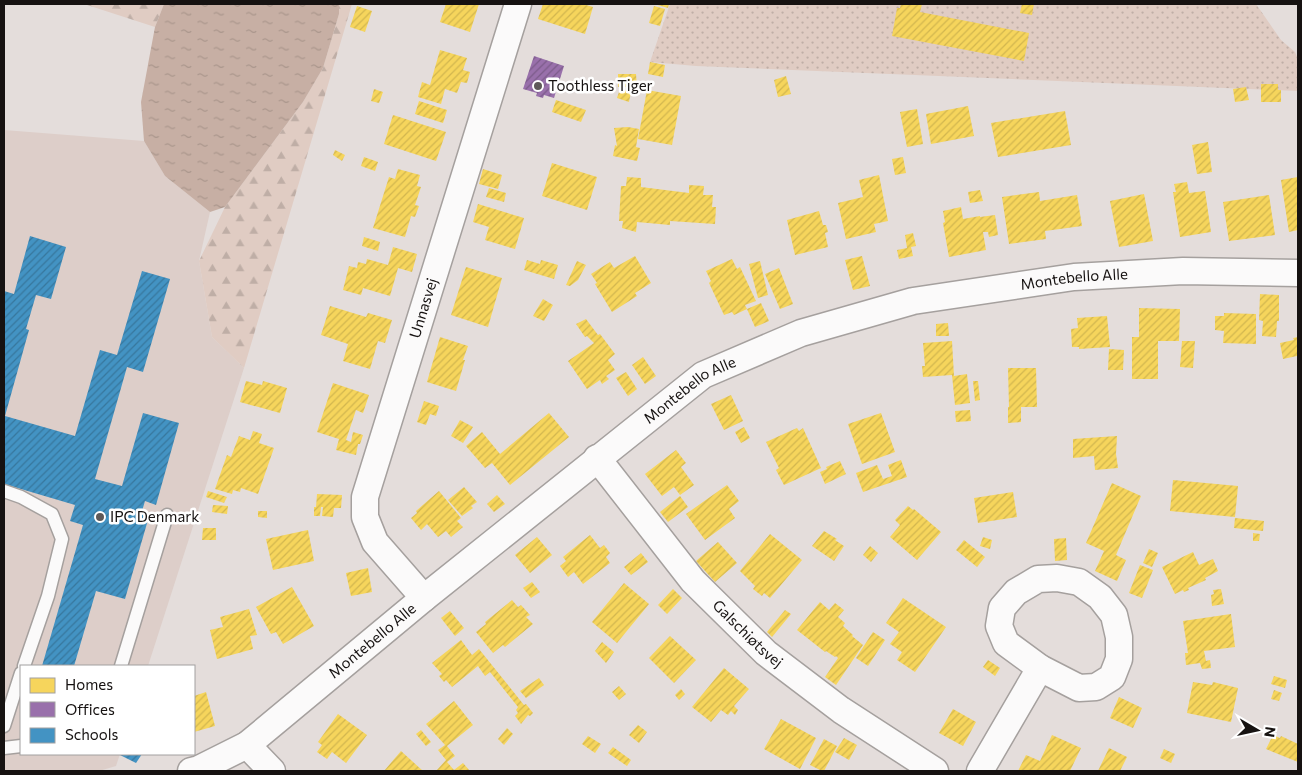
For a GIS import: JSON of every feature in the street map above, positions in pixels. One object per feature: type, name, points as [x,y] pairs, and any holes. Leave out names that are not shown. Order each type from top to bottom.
[{"type":"street","name":"Unnasvej","points":[[424,598],[375,542],[365,517],[365,497],[518,4]]},
{"type":"street","name":"Montebello Alle","points":[[191,771],[199,769],[247,744],[424,598],[703,374],[801,333],[914,301],[1074,277],[1183,271],[1298,273]]},
{"type":"street","name":"Galschiøtsvej","points":[[597,458],[693,581],[766,653],[841,710],[935,771]]},
{"type":"street","points":[[1057,578],[1079,582],[1100,597],[1114,615],[1119,637],[1119,659],[1112,677],[1096,687],[1079,688],[1040,668],[1006,643],[999,626],[1002,608],[1016,592],[1038,579],[1057,578]]},
{"type":"street","points":[[980,771],[1040,668]]},
{"type":"street","points":[[247,744],[272,771]]},
{"type":"lane","points":[[4,491],[21,497],[52,514],[62,539],[48,596],[24,665]]},
{"type":"lane","points":[[121,665],[167,515]]},
{"type":"lane","points":[[4,726],[20,676]]},
{"type":"lane","points":[[4,748],[20,746]]},
{"type":"shaded area","name":"IPC Denmark","points":[[4,130],[144,141],[165,176],[210,212],[199,261],[212,337],[244,368],[148,665],[20,665],[20,755],[120,755],[116,766],[99,771],[4,771]]},
{"type":"green space","points":[[84,4],[164,4],[155,27]]},
{"type":"green space","points":[[339,4],[352,4],[244,368],[212,337],[199,261],[225,207],[303,102],[323,68],[339,14]]},
{"type":"green space","points":[[670,4],[1256,4],[1281,40],[1295,52],[1298,59],[1298,91],[696,66],[650,62]]},
{"type":"water","points":[[164,4],[339,4],[339,14],[323,68],[303,102],[225,207],[210,212],[165,176],[144,141],[141,102],[155,27]]},
{"type":"building: Homes","points":[[446,4],[479,4],[470,32],[440,22]]},
{"type":"building: Homes","points":[[543,4],[583,4],[593,7],[585,34],[538,19]]},
{"type":"building: Homes","points":[[654,4],[669,4],[668,8]]},
{"type":"building: Homes","points":[[901,4],[922,4],[920,12],[1029,33],[1024,61],[892,36],[897,8],[900,8]]},
{"type":"building: Homes","points":[[1022,4],[1034,4],[1032,15],[1020,13]]},
{"type":"building: Homes","points":[[357,6],[372,11],[365,32],[350,27]]},
{"type":"building: Homes","points":[[654,6],[665,9],[660,26],[649,23]]},
{"type":"building: Homes","points":[[440,50],[467,58],[463,70],[470,72],[467,83],[461,82],[457,93],[445,89],[441,104],[418,97],[422,82],[430,85]]},
{"type":"building: Homes","points":[[650,62],[665,65],[663,77],[648,74]]},
{"type":"building: Homes","points":[[618,74],[636,74],[637,87],[618,87]]},
{"type":"building: Homes","points":[[786,76],[791,94],[778,97],[774,80]]},
{"type":"building: Homes","points":[[1261,84],[1278,84],[1278,90],[1281,90],[1281,102],[1261,102]]},
{"type":"building: Homes","points":[[1246,87],[1249,100],[1235,102],[1233,89]]},
{"type":"building: Homes","points":[[374,89],[383,92],[379,103],[371,101]]},
{"type":"building: Homes","points":[[620,89],[631,92],[629,102],[617,98]]},
{"type":"building: Homes","points":[[647,90],[681,96],[672,145],[638,139]]},
{"type":"building: Homes","points":[[556,100],[586,110],[581,122],[552,112]]},
{"type":"building: Homes","points":[[419,101],[447,110],[443,123],[415,114]]},
{"type":"building: Homes","points":[[968,106],[974,136],[931,144],[926,114]]},
{"type":"building: Homes","points":[[917,109],[923,144],[907,147],[900,112]]},
{"type":"building: Homes","points":[[1065,111],[1071,145],[998,157],[991,123]]},
{"type":"building: Homes","points":[[393,115],[446,132],[436,161],[384,144]]},
{"type":"building: Homes","points":[[628,127],[639,129],[636,147],[640,148],[637,161],[613,156],[615,145],[617,146],[614,128]]},
{"type":"building: Homes","points":[[1208,142],[1212,172],[1197,174],[1192,145]]},
{"type":"building: Homes","points":[[335,150],[345,155],[342,161],[333,155]]},
{"type":"building: Homes","points":[[364,157],[378,162],[375,171],[361,166]]},
{"type":"building: Homes","points":[[903,157],[906,173],[895,175],[892,159]]},
{"type":"building: Homes","points":[[552,163],[597,177],[587,210],[542,196]]},
{"type":"building: Homes","points":[[398,169],[420,175],[417,186],[421,187],[415,205],[419,206],[415,217],[411,216],[405,237],[373,228],[389,177],[395,179]]},
{"type":"building: Homes","points":[[483,169],[502,175],[498,189],[479,184]]},
{"type":"building: Homes","points":[[879,175],[888,221],[874,224],[876,232],[846,239],[838,203],[863,197],[859,180]]},
{"type":"building: Homes","points":[[627,177],[641,178],[641,187],[689,193],[689,185],[704,186],[703,195],[713,195],[712,207],[716,207],[715,224],[670,221],[670,225],[637,222],[636,232],[622,228],[623,221],[619,221],[621,186],[626,186]]},
{"type":"building: Homes","points":[[1298,177],[1298,230],[1289,232],[1281,180]]},
{"type":"building: Homes","points":[[1187,182],[1189,193],[1205,191],[1211,232],[1180,237],[1173,192],[1176,192],[1174,184]]},
{"type":"building: Homes","points":[[489,188],[506,193],[504,202],[486,197]]},
{"type":"building: Homes","points":[[980,190],[983,201],[970,203],[968,192]]},
{"type":"building: Homes","points":[[1039,192],[1040,201],[1077,195],[1082,226],[1045,231],[1046,239],[1009,244],[1002,197]]},
{"type":"building: Homes","points":[[1144,194],[1153,241],[1119,247],[1110,201]]},
{"type":"building: Homes","points":[[1269,195],[1275,235],[1229,241],[1223,202]]},
{"type":"building: Homes","points":[[478,204],[524,218],[515,249],[485,240],[489,227],[473,222]]},
{"type":"building: Homes","points":[[961,207],[963,219],[995,215],[998,235],[989,237],[988,232],[983,232],[986,250],[949,257],[943,223],[945,222],[943,211]]},
{"type":"building: Homes","points":[[819,211],[823,225],[826,225],[828,232],[825,233],[828,247],[795,255],[787,220]]},
{"type":"building: Homes","points":[[913,233],[916,246],[911,247],[913,256],[899,259],[897,250],[907,248],[905,235]]},
{"type":"building: Homes","points":[[364,237],[380,242],[378,251],[362,246]]},
{"type":"building: Homes","points":[[393,247],[417,254],[412,272],[398,268],[390,296],[363,288],[361,295],[343,290],[349,266],[357,268],[358,262],[366,264],[367,259],[388,265]]},
{"type":"building: Homes","points":[[635,256],[651,283],[635,293],[637,296],[612,312],[591,274],[610,262],[614,268]]},
{"type":"building: Homes","points":[[862,256],[870,286],[853,290],[845,260]]},
{"type":"building: Homes","points":[[732,259],[737,269],[740,267],[756,301],[745,305],[747,309],[734,315],[732,312],[724,315],[709,283],[711,281],[706,271]]},
{"type":"building: Homes","points":[[527,260],[540,264],[541,260],[558,265],[554,279],[524,270]]},
{"type":"building: Homes","points":[[577,261],[586,265],[578,280],[570,286],[566,285]]},
{"type":"building: Homes","points":[[760,261],[768,295],[758,298],[749,264]]},
{"type":"building: Homes","points":[[466,267],[502,278],[488,327],[451,315]]},
{"type":"building: Homes","points":[[779,268],[793,304],[780,309],[765,274]]},
{"type":"building: Homes","points":[[1260,294],[1279,295],[1279,321],[1277,321],[1276,337],[1262,336],[1263,321],[1259,320]]},
{"type":"building: Homes","points":[[543,299],[553,305],[544,321],[533,316]]},
{"type":"building: Homes","points":[[761,303],[769,321],[755,327],[747,309]]},
{"type":"building: Homes","points":[[330,306],[366,317],[368,313],[392,320],[385,343],[378,341],[370,369],[343,361],[348,344],[321,335]]},
{"type":"building: Homes","points":[[1139,308],[1180,309],[1179,341],[1158,341],[1158,379],[1132,379],[1132,337],[1139,337]]},
{"type":"building: Homes","points":[[1224,313],[1256,314],[1256,344],[1223,343],[1224,331],[1215,330],[1215,316],[1224,316]]},
{"type":"building: Homes","points":[[1107,316],[1110,347],[1079,349],[1079,347],[1072,347],[1071,329],[1078,328],[1077,318]]},
{"type":"building: Homes","points":[[586,319],[615,354],[608,360],[615,370],[606,376],[609,379],[602,384],[600,380],[587,389],[568,361],[594,343],[587,336],[585,337],[576,324]]},
{"type":"building: Homes","points":[[948,323],[949,336],[936,336],[936,324]]},
{"type":"building: Homes","points":[[440,337],[468,346],[456,391],[427,382]]},
{"type":"building: Homes","points":[[1298,337],[1298,360],[1297,356],[1283,359],[1280,343],[1294,340],[1293,338]]},
{"type":"building: Homes","points":[[952,341],[954,376],[967,374],[970,403],[955,405],[952,375],[923,377],[922,366],[925,366],[923,343]]},
{"type":"building: Homes","points":[[1182,341],[1195,341],[1193,368],[1180,367]]},
{"type":"building: Homes","points":[[1109,349],[1124,350],[1123,370],[1108,370]]},
{"type":"building: Homes","points":[[643,357],[656,376],[645,384],[632,365]]},
{"type":"building: Homes","points":[[1008,368],[1036,368],[1037,407],[1021,407],[1021,422],[1008,423]]},
{"type":"building: Homes","points":[[626,372],[637,389],[628,396],[616,378]]},
{"type":"building: Homes","points":[[246,381],[262,385],[263,381],[287,388],[280,413],[240,402]]},
{"type":"building: Homes","points":[[973,381],[978,381],[980,400],[975,401]]},
{"type":"building: Homes","points":[[333,383],[369,395],[363,413],[356,410],[346,440],[351,442],[353,432],[363,435],[360,444],[358,444],[356,455],[336,450],[339,439],[317,432]]},
{"type":"building: Homes","points":[[731,395],[743,421],[724,430],[711,404]]},
{"type":"building: Homes","points":[[424,401],[439,406],[436,416],[430,414],[426,425],[417,422]]},
{"type":"building: Homes","points":[[970,410],[971,421],[956,422],[955,411]]},
{"type":"building: Homes","points":[[549,413],[569,437],[510,485],[492,463],[485,468],[466,446],[482,432],[500,454]]},
{"type":"building: Homes","points":[[881,413],[895,452],[862,464],[848,424]]},
{"type":"building: Homes","points":[[460,420],[473,427],[463,443],[451,436]]},
{"type":"building: Homes","points":[[744,427],[750,438],[741,443],[735,432]]},
{"type":"building: Homes","points":[[797,428],[799,431],[803,428],[821,468],[784,485],[776,470],[779,468],[766,442]]},
{"type":"building: Homes","points":[[253,431],[262,434],[259,443],[274,448],[258,494],[241,488],[240,492],[233,490],[232,494],[215,489],[227,455],[231,457],[239,436],[250,440]]},
{"type":"building: Homes","points":[[1117,436],[1116,454],[1118,468],[1095,470],[1094,456],[1073,458],[1073,439]]},
{"type":"building: Homes","points":[[676,450],[686,463],[681,467],[694,485],[680,495],[674,487],[662,496],[645,474]]},
{"type":"building: Homes","points":[[901,460],[907,477],[863,492],[856,473],[877,465],[883,479],[892,476],[888,465]]},
{"type":"building: Homes","points":[[840,461],[846,474],[825,484],[820,472]]},
{"type":"building: Homes","points":[[1173,480],[1238,486],[1235,517],[1170,511]]},
{"type":"building: Homes","points":[[1112,483],[1141,496],[1116,555],[1126,560],[1117,581],[1095,571],[1104,551],[1086,543]]},
{"type":"building: Homes","points":[[727,485],[739,501],[729,509],[735,518],[705,540],[686,514]]},
{"type":"building: Homes","points":[[464,487],[477,502],[471,506],[473,508],[462,516],[448,500]]},
{"type":"building: Homes","points":[[208,491],[227,497],[224,503],[206,497]]},
{"type":"building: Homes","points":[[439,491],[461,518],[457,521],[463,527],[451,537],[446,531],[438,537],[427,524],[421,530],[411,518],[417,513],[416,511]]},
{"type":"building: Homes","points":[[1013,492],[1017,517],[978,523],[974,498]]},
{"type":"building: Homes","points":[[317,494],[342,495],[341,508],[334,508],[333,517],[322,516],[323,507],[321,507],[320,516],[314,516]]},
{"type":"building: Homes","points":[[497,495],[505,504],[494,512],[487,504]]},
{"type":"building: Homes","points":[[680,496],[688,507],[668,522],[660,512]]},
{"type":"building: Homes","points":[[213,505],[228,506],[227,514],[212,512]]},
{"type":"building: Homes","points":[[908,506],[941,532],[917,560],[890,537],[900,525],[895,520]]},
{"type":"building: Homes","points":[[258,511],[267,511],[267,518],[258,517]]},
{"type":"building: Homes","points":[[1235,518],[1264,521],[1263,531],[1234,528]]},
{"type":"building: Homes","points":[[203,528],[216,528],[216,540],[202,540]]},
{"type":"building: Homes","points":[[308,530],[314,561],[273,570],[266,539]]},
{"type":"building: Homes","points":[[824,531],[844,546],[834,561],[812,546]]},
{"type":"building: Homes","points":[[1253,533],[1260,534],[1259,541],[1253,541]]},
{"type":"building: Homes","points":[[770,534],[802,560],[770,598],[764,593],[762,596],[753,589],[755,586],[740,571]]},
{"type":"building: Homes","points":[[590,535],[600,548],[604,545],[610,553],[606,557],[610,563],[583,584],[574,572],[568,577],[560,566],[566,561],[563,557]]},
{"type":"building: Homes","points":[[537,537],[552,555],[530,573],[515,555]]},
{"type":"building: Homes","points":[[983,537],[992,540],[990,549],[980,546]]},
{"type":"building: Homes","points":[[1066,538],[1067,560],[1055,561],[1054,539]]},
{"type":"building: Homes","points":[[964,540],[985,557],[977,567],[956,550]]},
{"type":"building: Homes","points":[[718,542],[737,563],[715,582],[696,561]]},
{"type":"building: Homes","points":[[870,546],[878,553],[871,562],[863,555]]},
{"type":"building: Homes","points":[[1149,549],[1158,553],[1152,567],[1143,563]]},
{"type":"building: Homes","points":[[1193,552],[1199,565],[1213,559],[1218,571],[1205,578],[1206,580],[1188,588],[1189,590],[1184,592],[1183,590],[1175,594],[1162,567]]},
{"type":"building: Homes","points":[[641,553],[648,562],[631,575],[624,567]]},
{"type":"building: Homes","points":[[1140,565],[1153,570],[1142,598],[1129,593]]},
{"type":"building: Homes","points":[[368,568],[372,592],[351,596],[346,573]]},
{"type":"building: Homes","points":[[532,582],[540,592],[531,598],[523,588]]},
{"type":"building: Homes","points":[[624,583],[649,604],[617,643],[592,622]]},
{"type":"building: Homes","points":[[292,587],[314,626],[283,644],[276,632],[271,634],[256,607]]},
{"type":"building: Homes","points":[[673,589],[682,598],[667,614],[658,605]]},
{"type":"building: Homes","points":[[1221,589],[1224,604],[1212,606],[1211,595],[1214,594],[1213,590]]},
{"type":"building: Homes","points":[[903,598],[946,627],[915,672],[897,660],[902,652],[890,644],[899,632],[886,623]]},
{"type":"building: Homes","points":[[512,600],[518,607],[521,605],[530,615],[526,617],[533,624],[505,647],[503,645],[493,653],[476,632]]},
{"type":"building: Homes","points":[[820,602],[829,610],[835,603],[844,610],[838,617],[845,623],[843,626],[863,645],[836,685],[825,677],[838,658],[825,652],[797,630]]},
{"type":"building: Homes","points":[[249,609],[257,635],[250,636],[253,649],[217,659],[210,630],[223,627],[220,617]]},
{"type":"building: Homes","points":[[785,610],[791,614],[772,637],[767,632]]},
{"type":"building: Homes","points":[[450,611],[464,628],[455,636],[441,618]]},
{"type":"building: Homes","points":[[1231,614],[1235,647],[1204,651],[1206,661],[1210,660],[1211,668],[1202,669],[1200,663],[1186,665],[1185,653],[1188,653],[1183,621]]},
{"type":"building: Homes","points":[[873,632],[885,640],[868,666],[856,658]]},
{"type":"building: Homes","points":[[670,636],[696,660],[674,683],[649,658]]},
{"type":"building: Homes","points":[[461,640],[472,655],[479,649],[524,705],[526,704],[533,713],[530,716],[528,715],[521,724],[515,716],[518,713],[516,710],[518,707],[490,672],[485,676],[478,666],[452,687],[439,676],[442,674],[432,663]]},
{"type":"building: Homes","points":[[602,642],[614,652],[606,663],[595,651]]},
{"type":"building: Homes","points":[[988,660],[1000,668],[995,676],[983,667]]},
{"type":"building: Homes","points":[[724,668],[749,689],[734,706],[738,710],[735,715],[731,711],[728,715],[721,710],[711,722],[692,707]]},
{"type":"building: Homes","points":[[1274,676],[1287,680],[1285,688],[1271,684]]},
{"type":"building: Homes","points":[[539,678],[544,685],[526,698],[520,691]]},
{"type":"building: Homes","points":[[1193,682],[1212,685],[1213,682],[1238,688],[1231,722],[1187,713]]},
{"type":"building: Homes","points":[[619,686],[626,694],[619,700],[612,692]]},
{"type":"building: Homes","points":[[681,689],[685,694],[679,700],[675,695]]},
{"type":"building: Homes","points":[[1274,690],[1282,693],[1279,701],[1271,699]]},
{"type":"building: Homes","points":[[206,692],[215,726],[195,732],[195,696]]},
{"type":"building: Homes","points":[[1119,697],[1142,708],[1133,728],[1110,718]]},
{"type":"building: Homes","points":[[454,701],[473,725],[447,746],[455,756],[447,762],[454,770],[463,763],[470,771],[436,771],[446,760],[438,750],[445,745],[426,724]]},
{"type":"building: Homes","points":[[953,709],[976,722],[963,746],[939,733]]},
{"type":"building: Homes","points":[[338,714],[367,735],[346,763],[332,752],[327,759],[317,752],[322,745],[318,742]]},
{"type":"building: Homes","points":[[781,719],[816,738],[800,769],[764,749]]},
{"type":"building: Homes","points":[[638,725],[647,732],[639,743],[629,735]]},
{"type":"building: Homes","points":[[507,728],[513,734],[504,745],[498,739]]},
{"type":"building: Homes","points":[[421,730],[431,742],[426,746],[416,734]]},
{"type":"building: Homes","points":[[1052,735],[1081,748],[1070,771],[1018,771],[1026,755],[1040,761]]},
{"type":"building: Homes","points":[[1273,735],[1280,738],[1281,736],[1298,744],[1298,762],[1266,749]]},
{"type":"building: Homes","points":[[588,736],[601,744],[595,753],[582,744]]},
{"type":"building: Homes","points":[[844,738],[857,745],[849,760],[835,752]]},
{"type":"building: Homes","points":[[824,739],[837,746],[824,771],[822,771],[810,765]]},
{"type":"building: Homes","points":[[613,747],[631,760],[627,766],[608,753]]},
{"type":"building: Homes","points":[[1109,748],[1127,757],[1120,771],[1098,771]]},
{"type":"building: Homes","points":[[1164,749],[1175,754],[1171,763],[1160,758]]},
{"type":"building: Homes","points":[[401,751],[423,771],[384,771]]},
{"type":"building: Offices","points":[[534,56],[564,66],[554,98],[544,95],[543,98],[536,96],[537,93],[523,89]]},
{"type":"building: Schools","points":[[30,236],[66,247],[51,299],[36,295],[26,329],[29,330],[5,416],[75,436],[100,350],[117,355],[142,271],[170,279],[143,372],[127,367],[95,479],[122,486],[143,413],[179,423],[156,505],[145,501],[142,511],[150,513],[125,599],[96,591],[74,665],[42,665],[83,525],[70,521],[75,505],[4,484],[4,291],[14,294]]},
{"type":"building: Schools","points":[[120,755],[141,755],[136,763]]},
{"type":"place","name":"Toothless Tiger","points":[[538,86]]},
{"type":"place","name":"IPC Denmark","points":[[100,517]]}]
